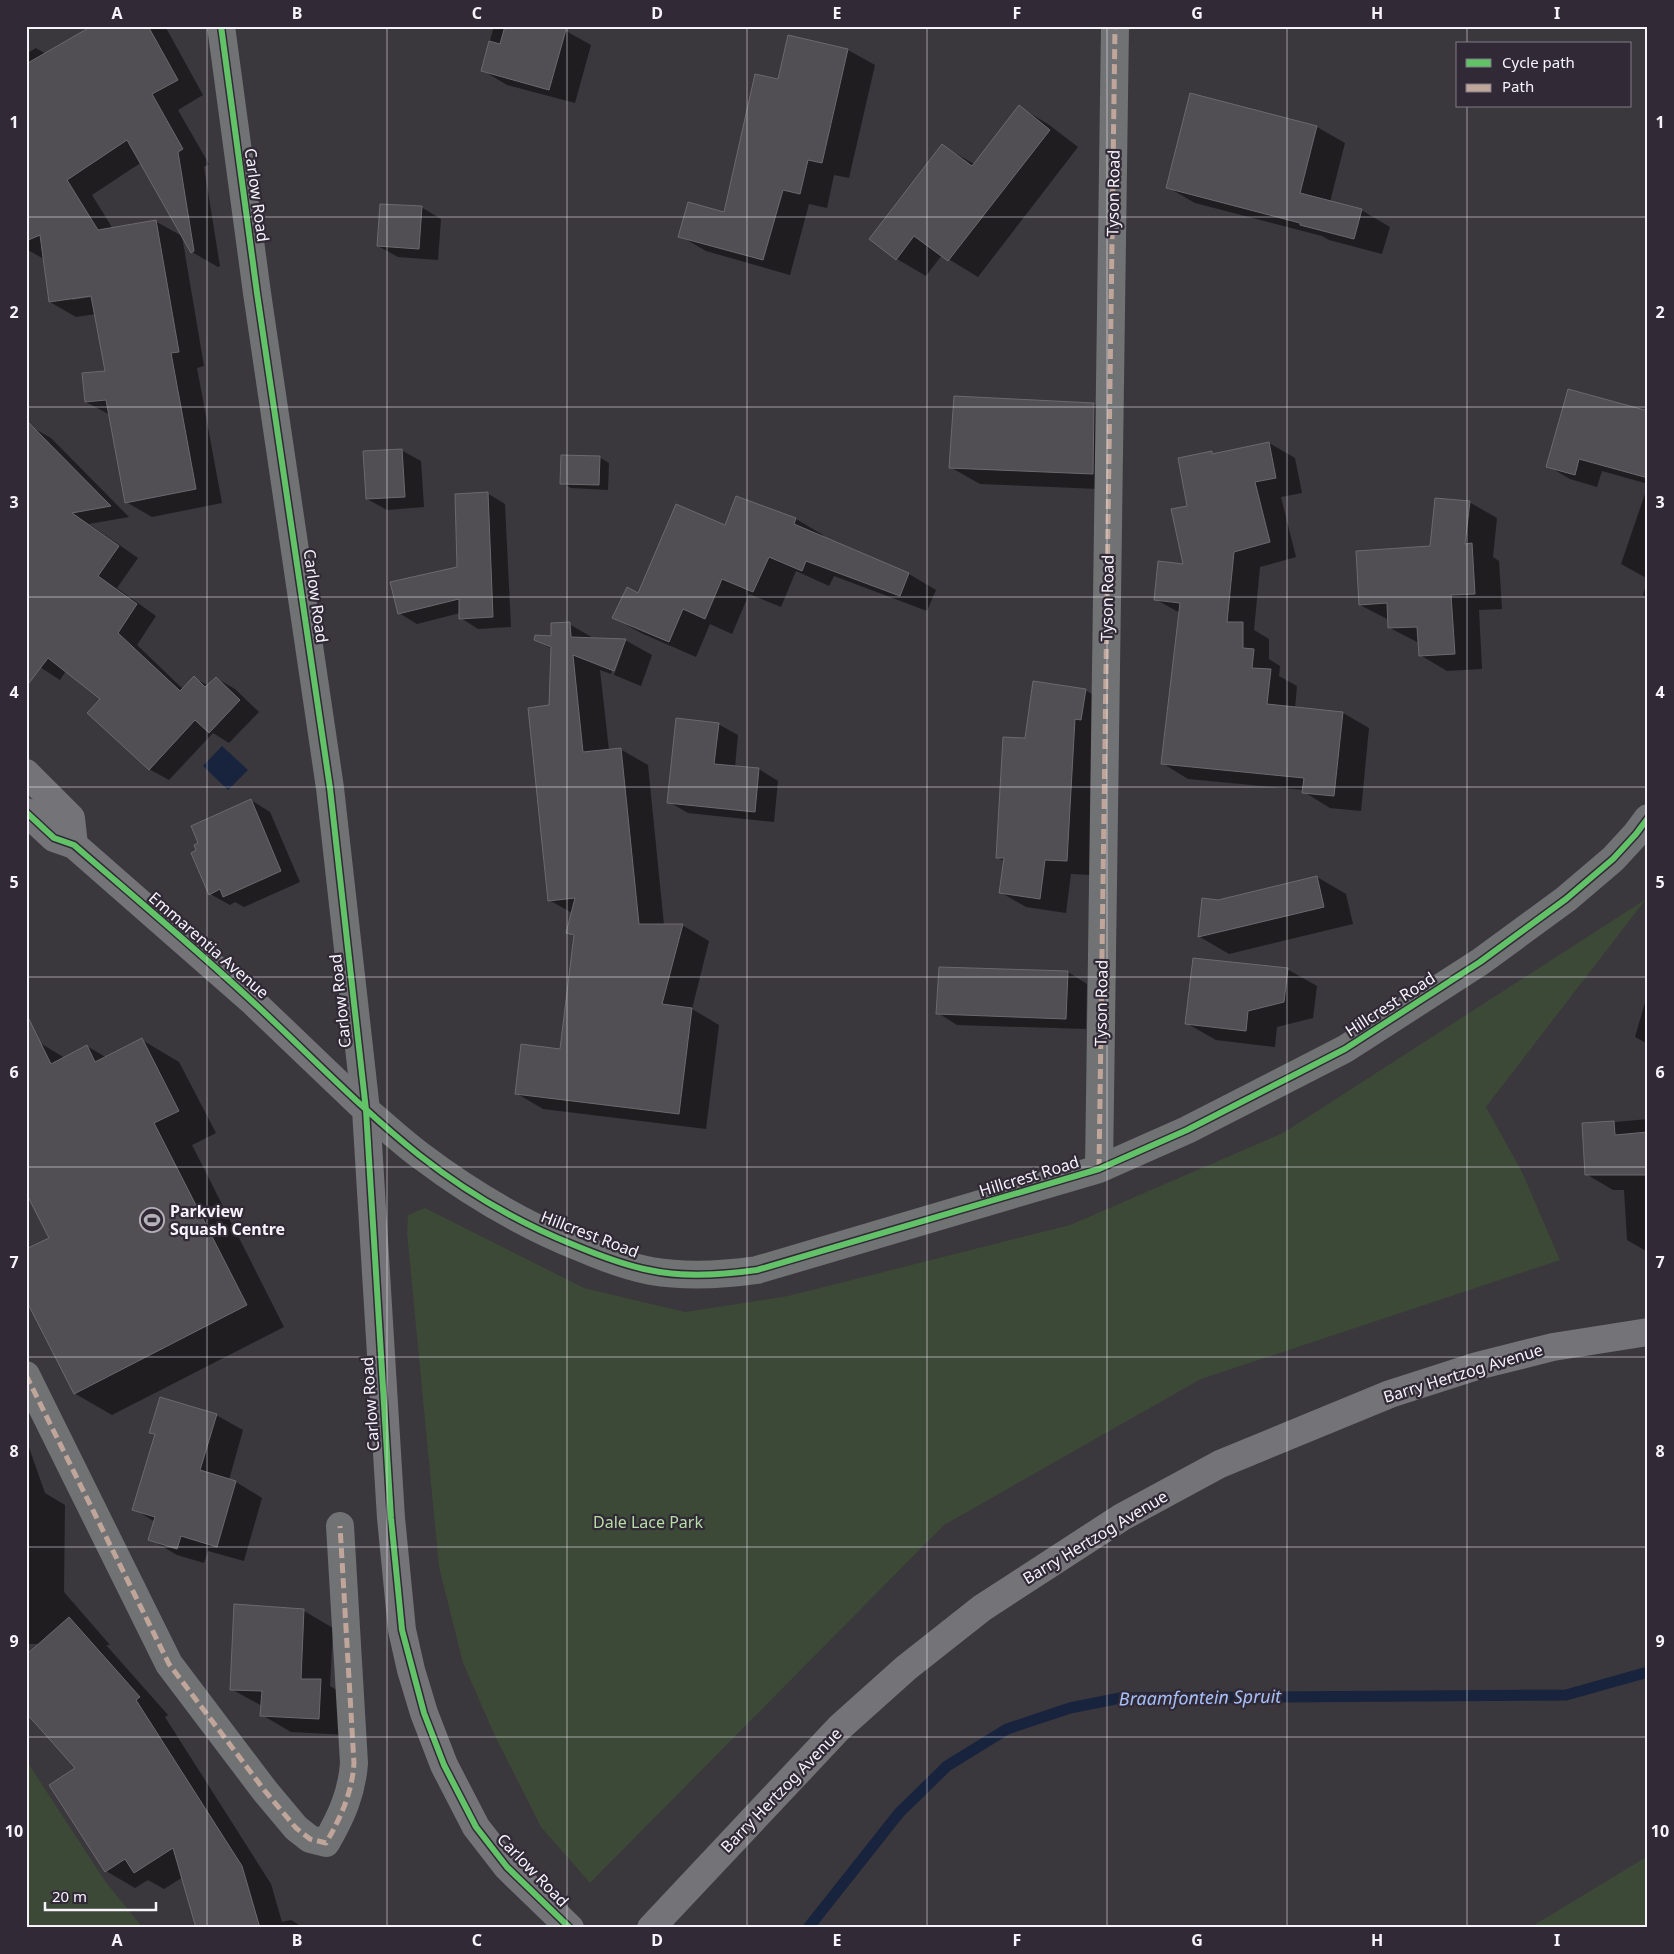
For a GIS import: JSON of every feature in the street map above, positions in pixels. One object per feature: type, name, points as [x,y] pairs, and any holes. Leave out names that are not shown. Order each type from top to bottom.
[{"type":"street","name":"Carlow Road","points":[[221,26],[258,303],[330,788],[366,1110],[391,1518],[402,1630],[424,1713],[444,1765],[476,1826],[508,1867],[570,1928]]},
{"type":"street","name":"Tyson Road","points":[[1099,1169],[1115,26]]},
{"type":"street","points":[[26,773],[71,818],[74,845]]},
{"type":"street","name":"Emmarentia Avenue","points":[[26,812],[54,838],[74,845],[252,1001],[366,1110]]},
{"type":"street","name":"Hillcrest Road","points":[[366,1110],[420,1155],[497,1208],[554,1237],[612,1260],[650,1270],[678,1274],[724,1275],[757,1270],[1099,1169],[1187,1130],[1345,1049],[1480,962],[1566,899],[1613,859],[1648,818]]},
{"type":"street","name":"Barry Hertzog Avenue","points":[[651,1928],[839,1728],[906,1668],[982,1608],[1122,1517],[1220,1464],[1390,1394],[1477,1366],[1553,1347],[1648,1332]]},
{"type":"street","points":[[26,1375],[169,1664],[265,1791],[296,1828],[310,1840],[326,1843],[347,1802],[353,1781],[354,1763],[340,1526]]},
{"type":"green space","name":"Dale Lace Park","points":[[1646,899],[1486,1107],[1522,1172],[1560,1260],[1201,1379],[944,1525],[590,1883],[541,1827],[495,1736],[463,1663],[439,1567],[407,1232],[408,1215],[425,1208],[584,1288],[685,1312],[788,1296],[1070,1225],[1283,1133]]},
{"type":"green space","points":[[26,1760],[105,1881],[143,1928],[26,1928]]},
{"type":"green space","points":[[1648,1856],[1648,1928],[1529,1928]]},
{"type":"water","points":[[222,746],[248,770],[228,790],[203,766]]},
{"type":"building","points":[[92,26],[148,26],[178,80],[152,94],[183,149],[178,152],[194,251],[191,253],[127,140],[67,180],[98,230],[156,220],[179,352],[171,353],[196,489],[125,503],[106,400],[85,402],[82,373],[105,371],[91,296],[49,302],[40,235],[26,241],[26,64]]},
{"type":"building","points":[[505,26],[567,26],[549,90],[481,71],[489,41],[500,44]]},
{"type":"building","points":[[788,35],[848,49],[822,163],[808,160],[800,194],[783,190],[763,260],[678,237],[688,202],[724,212],[755,74],[778,79]]},
{"type":"building","points":[[1190,93],[1317,126],[1300,193],[1362,209],[1354,239],[1166,188]]},
{"type":"building","points":[[1019,105],[1050,130],[948,261],[914,236],[896,260],[869,239],[942,144],[972,166]]},
{"type":"building","points":[[380,204],[422,206],[419,249],[377,246]]},
{"type":"building","points":[[1568,389],[1648,411],[1648,478],[1579,459],[1575,475],[1546,467]]},
{"type":"building","points":[[954,396],[1094,403],[1093,474],[949,468]]},
{"type":"building","points":[[26,420],[111,506],[72,513],[119,546],[98,576],[137,604],[118,633],[180,691],[194,676],[205,687],[216,677],[240,700],[209,733],[195,720],[149,770],[87,713],[100,699],[48,658],[26,687]]},
{"type":"building","points":[[1269,442],[1276,478],[1255,482],[1270,542],[1234,552],[1227,622],[1243,622],[1243,648],[1254,649],[1252,668],[1271,669],[1267,704],[1343,712],[1334,796],[1302,793],[1304,778],[1161,764],[1180,603],[1154,600],[1158,561],[1183,564],[1171,509],[1187,506],[1178,458],[1212,451],[1212,454]]},
{"type":"building","points":[[402,449],[405,497],[366,499],[363,451]]},
{"type":"building","points":[[561,455],[600,456],[599,485],[560,484]]},
{"type":"building","points":[[488,492],[493,617],[459,619],[459,599],[398,614],[390,582],[457,567],[455,494]]},
{"type":"building","points":[[736,496],[796,518],[794,524],[909,573],[900,596],[806,561],[802,571],[769,557],[753,592],[722,579],[705,619],[683,609],[669,642],[612,618],[627,587],[638,593],[676,504],[725,525]]},
{"type":"building","points":[[1435,498],[1470,501],[1465,544],[1472,543],[1475,594],[1451,595],[1455,654],[1419,656],[1417,627],[1388,628],[1387,603],[1359,605],[1356,551],[1430,546]]},
{"type":"building","points":[[570,622],[571,637],[626,639],[614,671],[573,655],[583,752],[621,748],[639,924],[683,924],[662,1004],[692,1008],[679,1114],[515,1094],[521,1044],[560,1049],[574,935],[566,933],[575,898],[548,901],[528,708],[549,705],[551,647],[534,640],[535,635],[551,636],[551,623]]},
{"type":"building","points":[[1033,681],[1086,689],[1081,720],[1075,719],[1067,861],[1045,860],[1040,899],[999,893],[1004,858],[996,858],[1003,737],[1025,738]]},
{"type":"building","points":[[676,718],[719,723],[714,764],[759,768],[755,812],[667,803]]},
{"type":"building","points":[[251,799],[281,871],[223,897],[220,889],[209,895],[191,853],[196,850],[194,845],[198,843],[191,826]]},
{"type":"building","points":[[1317,876],[1324,907],[1198,937],[1202,898],[1218,900]]},
{"type":"building","points":[[1193,958],[1288,968],[1284,1002],[1248,1011],[1246,1031],[1185,1024]]},
{"type":"building","points":[[939,967],[1068,971],[1066,1019],[936,1014]]},
{"type":"building","points":[[26,1013],[51,1064],[87,1045],[95,1062],[142,1038],[179,1111],[154,1123],[247,1305],[74,1394],[26,1300],[26,1249],[49,1238],[26,1193]]},
{"type":"building","points":[[1614,1121],[1615,1135],[1648,1132],[1648,1175],[1585,1175],[1582,1123]]},
{"type":"building","points":[[160,1397],[217,1414],[200,1470],[236,1481],[217,1547],[181,1536],[177,1549],[148,1540],[155,1517],[132,1510],[155,1434],[149,1433]]},
{"type":"building","points":[[234,1604],[304,1609],[301,1679],[321,1679],[319,1719],[260,1716],[262,1691],[230,1690]]},
{"type":"building","points":[[69,1617],[140,1697],[136,1700],[242,1866],[260,1928],[196,1928],[173,1848],[134,1873],[125,1859],[105,1872],[49,1785],[75,1768],[26,1713],[26,1655]]},
{"type":"waterway","name":"Braamfontein Spruit","points":[[808,1928],[899,1813],[947,1766],[1007,1729],[1070,1708],[1120,1698],[1566,1695],[1648,1672]]},
{"type":"marked path","points":[[1099,1169],[1115,26]]},
{"type":"marked path","points":[[26,1375],[169,1664],[265,1791],[296,1828],[310,1839],[326,1843],[345,1804],[351,1785],[354,1763],[340,1526]]},
{"type":"cycle path","points":[[221,26],[257,293],[330,788],[366,1110],[391,1518],[402,1630],[424,1713],[444,1765],[476,1827],[507,1867],[570,1928]]},
{"type":"cycle path","points":[[26,812],[54,838],[74,845],[142,903],[274,1021],[397,1137],[455,1182],[513,1217],[592,1252],[639,1268],[662,1273],[689,1275],[757,1270],[1099,1169],[1187,1130],[1345,1049],[1480,962],[1566,899],[1613,859],[1648,818]]},
{"type":"place","name":"Parkview Squash Centre","points":[[152,1220]]}]
